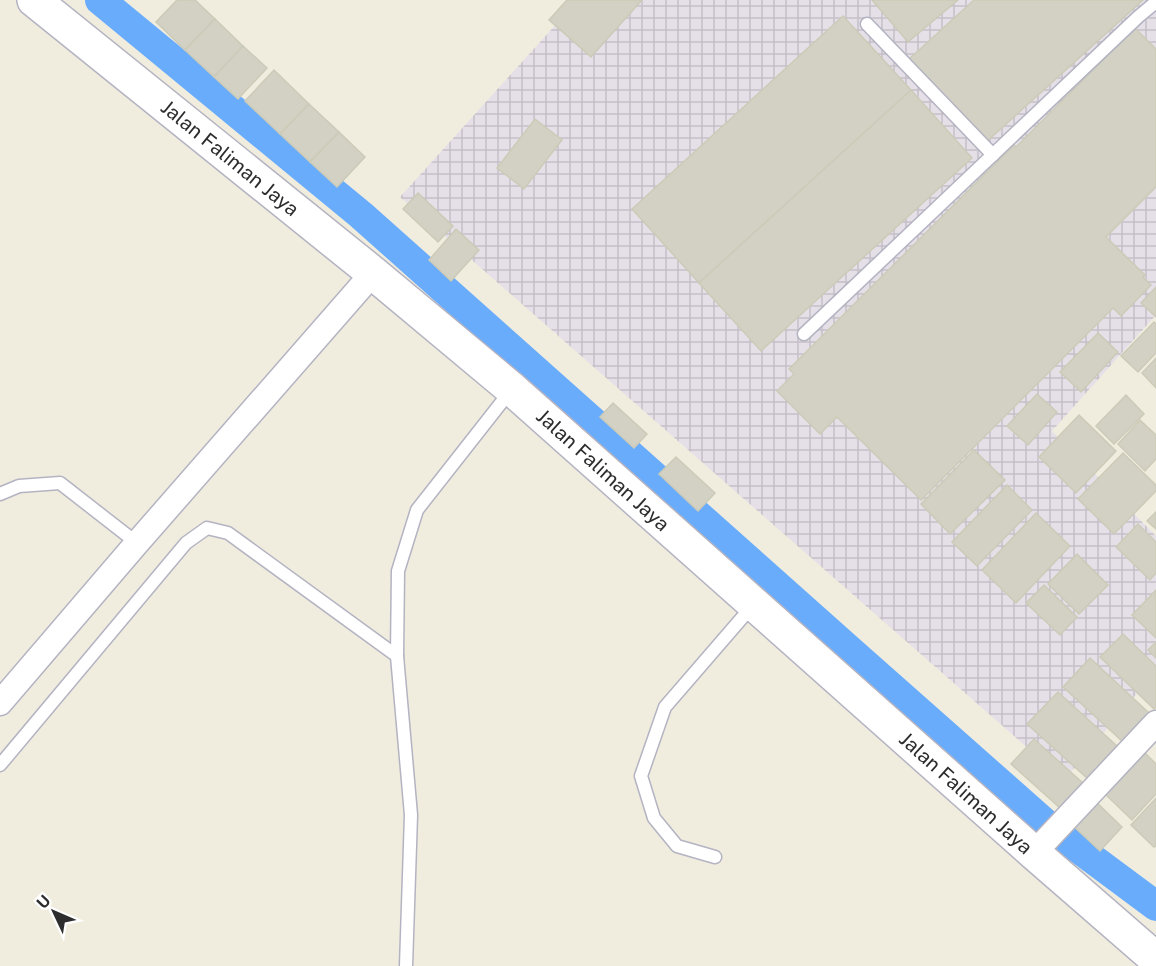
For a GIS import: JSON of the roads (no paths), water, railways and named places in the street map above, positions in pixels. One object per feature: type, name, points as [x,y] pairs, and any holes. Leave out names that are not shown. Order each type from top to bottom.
[{"type":"street","name":"Jalan Faliman Jaya","points":[[34,0],[513,389],[754,603],[1038,848],[1156,959]]},
{"type":"street","points":[[0,703],[373,273]]},
{"type":"street","points":[[1038,848],[1156,723]]},
{"type":"lane","points":[[804,334],[1156,2]]},
{"type":"lane","points":[[867,24],[993,155]]},
{"type":"lane","points":[[406,966],[411,815],[397,656],[398,571],[417,510],[513,389]]},
{"type":"lane","points":[[0,494],[20,486],[60,483],[137,543]]},
{"type":"lane","points":[[0,765],[186,543],[207,528],[228,533],[397,656]]},
{"type":"lane","points":[[715,856],[677,846],[654,818],[641,776],[664,707],[754,603]]},
{"type":"waterway","points":[[100,0],[361,215],[1047,825],[1156,906]]}]
